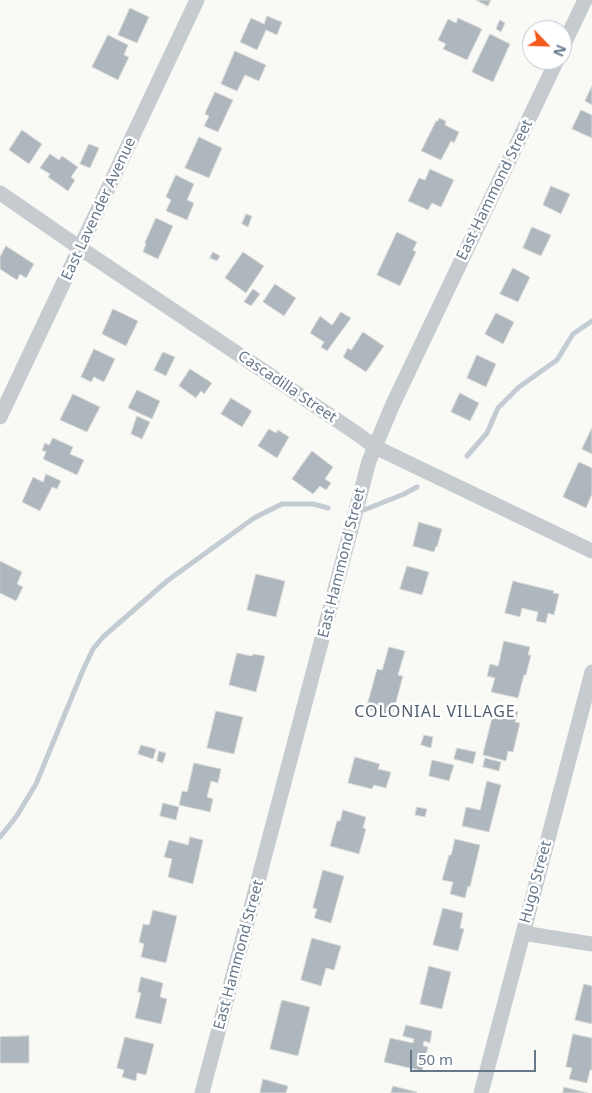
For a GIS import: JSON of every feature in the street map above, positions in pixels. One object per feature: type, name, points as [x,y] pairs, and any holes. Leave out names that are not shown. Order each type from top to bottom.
[{"type":"street","name":"East Lavender Avenue","points":[[0,417],[197,0]]},
{"type":"street","points":[[572,27],[585,0]]},
{"type":"street","name":"East Hammond Street","points":[[202,1093],[364,479],[392,404],[552,70]]},
{"type":"street","name":"Cascadilla Street","points":[[0,193],[375,447],[592,551]]},
{"type":"street","name":"Hugo Street","points":[[481,1093],[592,672]]},
{"type":"street","points":[[523,933],[592,944]]},
{"type":"building","points":[[476,0],[491,0],[488,6]]},
{"type":"building","points":[[130,8],[149,17],[137,43],[118,35]]},
{"type":"building","points":[[267,16],[282,22],[277,35],[266,30],[257,50],[240,42],[251,18],[264,24]]},
{"type":"building","points":[[458,18],[482,29],[467,60],[443,49],[446,44],[438,40],[448,19],[456,23]]},
{"type":"building","points":[[500,20],[505,23],[501,32],[496,29]]},
{"type":"building","points":[[490,34],[510,44],[493,82],[472,72]]},
{"type":"building","points":[[108,35],[128,45],[124,55],[129,57],[118,80],[92,67]]},
{"type":"building","points":[[235,51],[266,65],[259,81],[245,75],[237,91],[221,84]]},
{"type":"building","points":[[592,86],[592,105],[585,101]]},
{"type":"building","points":[[215,92],[233,100],[218,132],[204,126],[209,116],[205,114]]},
{"type":"building","points":[[581,110],[592,115],[592,138],[572,129]]},
{"type":"building","points":[[439,118],[446,121],[445,125],[459,132],[454,143],[451,141],[441,160],[421,151]]},
{"type":"building","points":[[22,130],[42,144],[29,164],[9,150]]},
{"type":"building","points":[[199,137],[222,148],[209,178],[185,168]]},
{"type":"building","points":[[89,144],[99,148],[90,168],[80,164]]},
{"type":"building","points":[[50,154],[59,160],[62,156],[78,167],[71,177],[75,180],[68,191],[48,177],[50,174],[40,168]]},
{"type":"building","points":[[430,169],[454,180],[441,207],[432,203],[428,210],[408,201],[419,178],[425,180]]},
{"type":"building","points":[[176,175],[194,184],[187,200],[194,203],[187,220],[166,211],[171,200],[166,197]]},
{"type":"building","points":[[551,186],[570,194],[561,214],[543,205]]},
{"type":"building","points":[[246,214],[252,216],[248,227],[242,224]]},
{"type":"building","points":[[156,218],[173,226],[158,259],[143,252]]},
{"type":"building","points":[[532,227],[551,235],[541,256],[523,248]]},
{"type":"building","points":[[397,232],[417,242],[413,250],[416,252],[400,286],[377,275]]},
{"type":"building","points":[[6,246],[34,264],[26,278],[20,274],[17,280],[0,269],[0,257]]},
{"type":"building","points":[[213,252],[220,256],[217,261],[210,258]]},
{"type":"building","points":[[243,252],[264,266],[246,293],[225,278]]},
{"type":"building","points":[[513,268],[530,277],[518,302],[500,294]]},
{"type":"building","points":[[275,284],[296,298],[284,316],[263,302]]},
{"type":"building","points":[[253,289],[260,294],[251,306],[244,302]]},
{"type":"building","points":[[113,309],[138,321],[126,346],[102,334]]},
{"type":"building","points":[[341,312],[351,318],[327,351],[321,347],[324,342],[310,333],[320,316],[332,325]]},
{"type":"building","points":[[496,313],[514,322],[503,344],[485,334]]},
{"type":"building","points":[[363,332],[384,346],[366,372],[343,357],[348,348],[351,350]]},
{"type":"building","points":[[94,349],[115,359],[104,382],[94,377],[91,382],[81,377]]},
{"type":"building","points":[[163,352],[175,357],[166,376],[154,370]]},
{"type":"building","points":[[477,355],[496,364],[486,387],[467,378]]},
{"type":"building","points":[[190,369],[212,383],[204,394],[201,391],[196,398],[179,386]]},
{"type":"building","points":[[137,390],[160,401],[152,419],[128,408]]},
{"type":"building","points":[[460,393],[479,403],[470,421],[451,412]]},
{"type":"building","points":[[73,394],[100,407],[87,432],[60,420]]},
{"type":"building","points":[[231,398],[252,411],[242,427],[221,414]]},
{"type":"building","points":[[137,416],[150,422],[142,439],[131,434]]},
{"type":"building","points":[[592,428],[592,454],[582,449]]},
{"type":"building","points":[[269,429],[276,433],[278,430],[289,437],[277,458],[258,446]]},
{"type":"building","points":[[53,438],[73,447],[70,454],[84,460],[77,475],[43,459],[46,452],[42,450],[45,443],[49,445]]},
{"type":"building","points":[[312,451],[333,467],[325,479],[331,483],[326,490],[320,486],[313,494],[292,479]]},
{"type":"building","points":[[579,462],[592,468],[592,494],[586,508],[563,497]]},
{"type":"building","points":[[46,474],[61,481],[57,489],[52,487],[40,511],[22,502],[33,477],[43,482]]},
{"type":"building","points":[[419,522],[442,529],[434,552],[413,546]]},
{"type":"building","points":[[0,561],[22,572],[17,584],[23,587],[16,601],[0,593]]},
{"type":"building","points":[[407,566],[429,572],[422,595],[400,589]]},
{"type":"building","points":[[256,574],[285,581],[276,617],[247,610]]},
{"type":"building","points":[[513,581],[554,591],[553,593],[559,594],[554,615],[548,613],[546,623],[536,621],[538,612],[522,608],[520,617],[505,613]]},
{"type":"building","points":[[504,641],[530,647],[528,655],[531,655],[518,698],[491,692],[495,678],[487,676],[490,664],[498,666]]},
{"type":"building","points":[[389,647],[405,651],[398,675],[403,676],[392,717],[366,709],[377,669],[382,670]]},
{"type":"building","points":[[237,653],[265,656],[256,692],[229,685]]},
{"type":"building","points":[[495,707],[518,712],[515,722],[520,723],[513,752],[508,751],[506,761],[483,755]]},
{"type":"building","points":[[216,711],[243,717],[234,754],[207,748]]},
{"type":"building","points":[[424,735],[433,737],[431,748],[421,745]]},
{"type":"building","points":[[141,745],[156,749],[153,759],[138,754]]},
{"type":"building","points":[[457,748],[476,752],[473,764],[454,759]]},
{"type":"building","points":[[159,751],[166,753],[163,763],[157,761]]},
{"type":"building","points":[[355,757],[380,764],[378,769],[391,772],[386,788],[374,785],[372,789],[348,783]]},
{"type":"building","points":[[485,758],[501,762],[499,771],[483,767]]},
{"type":"building","points":[[432,760],[454,765],[449,781],[429,776]]},
{"type":"building","points":[[194,763],[221,769],[218,783],[211,781],[207,797],[213,799],[210,812],[179,805],[182,791],[187,792]]},
{"type":"building","points":[[487,781],[501,785],[489,832],[462,826],[466,807],[480,810]]},
{"type":"building","points":[[163,803],[179,807],[176,820],[160,816]]},
{"type":"building","points":[[417,807],[427,809],[425,817],[415,815]]},
{"type":"building","points":[[343,810],[366,817],[363,828],[366,829],[359,854],[330,846],[337,821],[340,821]]},
{"type":"building","points":[[190,837],[203,840],[193,884],[168,877],[172,859],[164,857],[169,840],[188,845]]},
{"type":"building","points":[[455,839],[480,845],[470,887],[468,886],[465,898],[450,894],[453,882],[442,880]]},
{"type":"building","points":[[323,870],[344,876],[331,923],[314,918],[317,909],[313,908]]},
{"type":"building","points":[[443,908],[463,913],[460,928],[464,929],[458,951],[433,945]]},
{"type":"building","points":[[153,910],[177,916],[166,963],[141,957],[144,944],[139,942],[143,924],[149,925]]},
{"type":"building","points":[[312,938],[341,946],[334,970],[326,968],[321,986],[301,980]]},
{"type":"building","points":[[429,966],[451,972],[442,1009],[420,1004]]},
{"type":"building","points":[[141,977],[163,983],[160,997],[167,999],[161,1024],[135,1018],[141,993],[138,992]]},
{"type":"building","points":[[584,984],[592,986],[592,1024],[575,1020]]},
{"type":"building","points":[[282,1000],[310,1007],[298,1056],[270,1049]]},
{"type":"building","points":[[406,1025],[432,1031],[430,1043],[424,1041],[423,1046],[428,1047],[422,1071],[384,1062],[390,1038],[413,1043],[414,1039],[403,1036]]},
{"type":"building","points":[[573,1034],[592,1038],[592,1070],[590,1070],[587,1083],[569,1079],[572,1068],[566,1067]]},
{"type":"building","points":[[29,1036],[29,1063],[0,1063],[0,1037]]},
{"type":"building","points":[[125,1037],[154,1044],[146,1075],[137,1073],[136,1081],[122,1077],[124,1070],[117,1068]]},
{"type":"building","points":[[263,1079],[288,1086],[286,1093],[260,1093]]},
{"type":"building","points":[[393,1086],[417,1092],[417,1093],[391,1093]]},
{"type":"building","points":[[564,1087],[588,1093],[563,1093]]},
{"type":"waterway","points":[[467,456],[487,433],[498,408],[519,387],[557,360],[573,334],[592,321]]},
{"type":"waterway","points":[[364,510],[417,487]]},
{"type":"waterway","points":[[0,837],[16,817],[36,784],[83,670],[93,649],[103,637],[167,581],[254,518],[282,504],[313,504],[328,508]]},
{"type":"district","name":"COLONIAL VILLAGE","points":[[435,712]]}]
